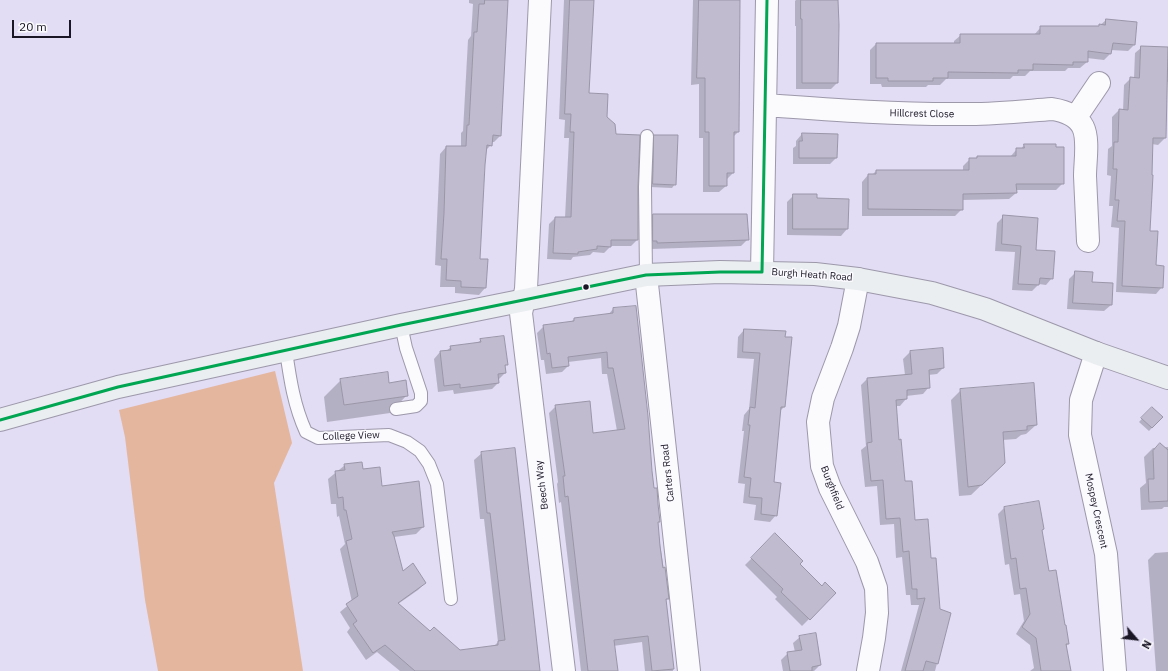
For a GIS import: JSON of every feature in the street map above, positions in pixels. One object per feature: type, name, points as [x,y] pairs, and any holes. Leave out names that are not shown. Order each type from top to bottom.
[{"type":"main road","name":"Burgh Heath Road","points":[[0,420],[118,387],[401,325],[646,275],[720,272],[815,274],[858,279],[932,293],[957,300],[1096,353],[1168,378]]},
{"type":"street","name":"Beech Way","points":[[540,0],[525,300],[521,312],[564,671]]},
{"type":"street","points":[[762,272],[767,0]]},
{"type":"street","points":[[1088,241],[1085,175],[1086,140],[1083,127],[1076,117],[1099,83]]},
{"type":"street","name":"Hillcrest Close","points":[[766,105],[923,114],[972,114],[1052,109],[1064,111],[1076,117]]},
{"type":"street","name":"Carters Road","points":[[646,275],[689,671]]},
{"type":"street","name":"Burghfield","points":[[858,279],[849,326],[823,398],[818,422],[822,466],[830,488],[867,562],[876,588],[877,613],[868,671]]},
{"type":"street","name":"Mospey Crescent","points":[[1096,353],[1081,400],[1080,435],[1106,554],[1115,671]]},
{"type":"lane","points":[[646,275],[645,187],[647,136]]},
{"type":"lane","points":[[396,409],[416,406],[421,401],[401,325]]},
{"type":"lane","name":"College View","points":[[286,351],[291,389],[299,417],[306,432],[318,438],[389,435],[407,442],[420,451],[428,464],[436,484],[451,599]]},
{"type":"shaded area","points":[[275,371],[292,443],[274,483],[303,671],[158,671],[145,600],[125,437],[119,410]]},
{"type":"building","points":[[485,0],[508,0],[501,136],[493,135],[492,146],[487,145],[485,165],[480,259],[488,259],[486,288],[461,287],[461,281],[446,280],[447,259],[441,259],[446,146],[466,146],[467,125],[469,125],[474,32],[477,32],[479,4],[484,4]]},
{"type":"building","points":[[570,0],[594,0],[589,93],[608,94],[607,117],[615,124],[616,134],[640,135],[638,240],[611,240],[611,247],[597,246],[597,249],[578,252],[578,254],[553,253],[555,217],[571,217],[574,132],[570,132],[571,114],[565,114]]},
{"type":"building","points":[[699,0],[740,0],[739,132],[734,132],[734,173],[727,173],[727,186],[709,186],[709,132],[705,132],[705,78],[697,78]]},
{"type":"building","points":[[801,0],[838,0],[838,83],[802,83]]},
{"type":"building","points":[[1106,19],[1137,22],[1135,45],[1113,43],[1111,54],[1088,51],[1088,62],[1073,62],[1073,65],[1033,64],[1033,70],[1018,70],[1018,73],[948,72],[948,78],[933,78],[933,81],[888,81],[888,78],[876,78],[876,43],[960,43],[960,34],[1040,34],[1040,26],[1099,26],[1099,24],[1105,25]]},
{"type":"building","points":[[1141,46],[1168,47],[1166,138],[1153,138],[1150,231],[1158,231],[1156,265],[1164,266],[1163,288],[1122,286],[1125,221],[1117,221],[1119,200],[1115,200],[1117,169],[1113,169],[1114,142],[1118,142],[1119,109],[1128,110],[1130,77],[1139,78]]},
{"type":"building","points":[[802,133],[838,134],[837,158],[799,158],[799,141],[802,141]]},
{"type":"building","points":[[654,135],[678,135],[676,185],[653,184]]},
{"type":"building","points":[[1024,144],[1056,144],[1056,147],[1064,147],[1064,184],[1016,184],[1017,193],[963,194],[963,210],[868,209],[868,174],[876,174],[876,170],[969,170],[969,158],[977,158],[977,156],[1016,156],[1016,148],[1024,148]]},
{"type":"building","points":[[793,194],[817,194],[817,198],[849,199],[848,229],[793,229]]},
{"type":"building","points":[[653,214],[747,214],[749,240],[657,243],[657,241],[653,241]]},
{"type":"building","points":[[1003,215],[1038,218],[1036,250],[1055,251],[1053,279],[1040,278],[1039,285],[1018,284],[1021,246],[1002,244]]},
{"type":"building","points":[[1075,271],[1093,272],[1092,282],[1113,283],[1112,305],[1073,303]]},
{"type":"building","points":[[636,306],[648,416],[652,471],[654,488],[657,488],[660,522],[658,522],[660,546],[663,568],[665,567],[669,599],[666,599],[674,669],[652,671],[648,636],[614,640],[618,671],[588,671],[568,496],[565,497],[563,476],[565,476],[555,405],[590,401],[593,433],[625,429],[613,368],[608,368],[607,352],[568,357],[569,366],[552,368],[550,353],[547,354],[543,325],[574,321],[574,318],[613,313],[613,308]]},
{"type":"building","points":[[744,329],[786,331],[785,337],[792,337],[785,407],[781,407],[774,482],[781,483],[777,516],[761,514],[762,498],[749,497],[751,478],[744,477],[750,425],[748,425],[750,407],[755,408],[760,353],[743,352]]},
{"type":"building","points":[[504,336],[508,365],[505,365],[506,373],[498,374],[499,383],[460,388],[460,384],[444,386],[440,351],[451,350],[450,346],[481,342],[480,339]]},
{"type":"building","points":[[943,348],[944,368],[929,370],[930,388],[907,390],[907,399],[896,400],[899,440],[901,439],[905,481],[912,481],[915,520],[928,519],[931,558],[936,558],[940,609],[951,613],[938,664],[926,661],[923,671],[905,671],[925,598],[917,599],[917,589],[912,589],[909,551],[903,552],[900,518],[886,519],[883,480],[871,481],[867,443],[872,442],[867,378],[912,374],[910,351]]},
{"type":"building","points":[[388,372],[389,383],[406,380],[408,396],[344,405],[340,379]]},
{"type":"building","points":[[1034,383],[1037,425],[1027,426],[1027,430],[1003,432],[1005,463],[982,485],[968,487],[960,389]]},
{"type":"building","points":[[1152,407],[1163,417],[1152,428],[1141,418]]},
{"type":"building","points":[[1160,443],[1168,450],[1168,501],[1149,502],[1148,479],[1154,479],[1153,451]]},
{"type":"building","points":[[515,448],[540,671],[415,671],[385,645],[373,653],[353,624],[357,621],[346,604],[358,596],[346,541],[352,539],[346,510],[344,510],[343,497],[338,498],[335,471],[345,470],[344,464],[362,462],[363,469],[380,467],[382,486],[419,481],[424,527],[392,532],[403,571],[413,563],[426,583],[398,603],[430,631],[434,627],[460,650],[498,645],[498,641],[505,640],[490,513],[487,513],[481,452]]},
{"type":"building","points":[[1039,501],[1049,571],[1056,570],[1069,644],[1066,644],[1071,671],[1041,671],[1036,638],[1022,627],[1030,614],[1026,588],[1020,589],[1016,558],[1011,559],[1004,507]]},
{"type":"building","points":[[775,533],[803,561],[800,564],[822,586],[825,582],[836,593],[810,620],[781,592],[783,589],[751,558]]},
{"type":"building","points":[[816,633],[821,665],[812,667],[812,671],[790,671],[787,652],[802,650],[799,636]]},
{"type":"transit line","points":[[762,272],[767,0]]},
{"type":"transit line","points":[[0,420],[118,387],[401,325],[646,275],[762,272]]}]
